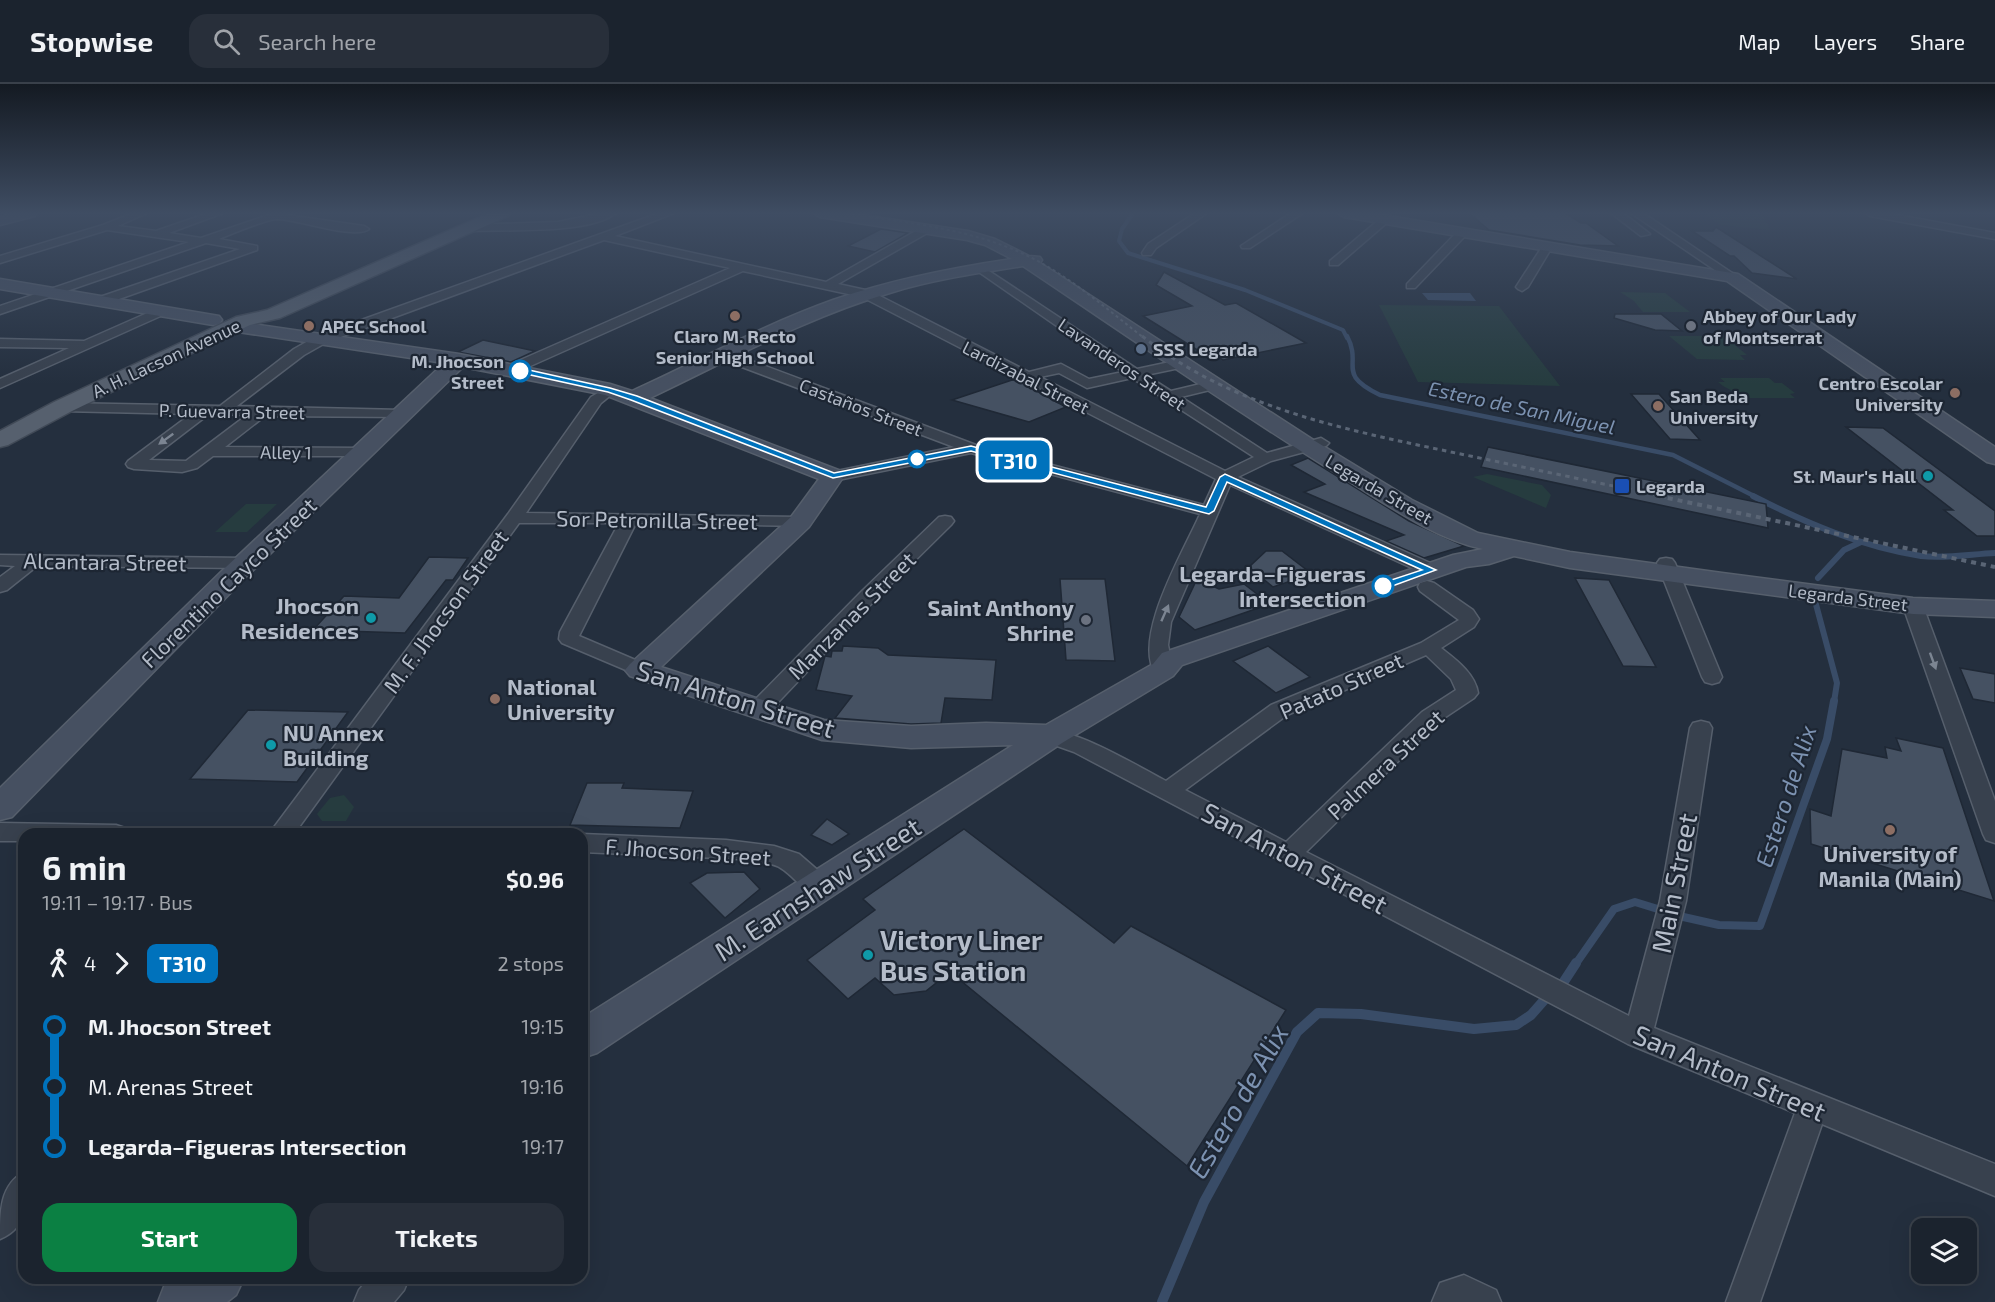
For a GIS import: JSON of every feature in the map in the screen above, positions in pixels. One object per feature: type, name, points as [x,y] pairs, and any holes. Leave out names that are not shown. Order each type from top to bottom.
[{"type":"main road","points":[[228,322],[348,270]]},
{"type":"main road","name":"A. H. Lacson Avenue","points":[[0,424],[178,340],[228,322],[273,314],[365,270]]},
{"type":"main road","name":"A. H. Lacson Avenue","points":[[0,440],[265,304]]},
{"type":"street","points":[[0,310],[114,270]]},
{"type":"street","points":[[101,302],[189,270]]},
{"type":"street","points":[[222,411],[299,352],[322,339],[513,270]]},
{"type":"street","points":[[512,369],[735,270]]},
{"type":"street","name":"Lardizabal Street","points":[[761,270],[866,294],[1024,377],[1429,579]]},
{"type":"street","points":[[829,285],[855,270]]},
{"type":"street","points":[[634,398],[723,356],[866,294],[934,276],[969,270]]},
{"type":"street","name":"Lavanderos Street","points":[[983,270],[1135,374],[1265,458]]},
{"type":"street","name":"Legarda Street","points":[[1051,270],[1214,385],[1314,444],[1456,521],[1481,531],[1510,549],[1570,560],[1668,568],[1891,593],[1995,597]]},
{"type":"street","name":"Legarda Street","points":[[1051,270],[1314,444]]},
{"type":"street","points":[[1411,286],[1427,270]]},
{"type":"street","points":[[1522,287],[1533,270]]},
{"type":"street","points":[[1687,270],[1732,277]]},
{"type":"street","points":[[1697,270],[1990,465]]},
{"type":"street","points":[[1721,270],[1990,465]]},
{"type":"street","points":[[0,285],[512,369],[610,390],[833,476],[971,448]]},
{"type":"street","points":[[0,384],[161,311]]},
{"type":"street","points":[[0,343],[86,344]]},
{"type":"street","name":"Castaños Street","points":[[723,356],[971,448],[1209,511]]},
{"type":"street","name":"Florentino Cayco Street","points":[[0,808],[246,563],[459,360]]},
{"type":"street","points":[[1024,377],[1061,368],[1087,384],[1184,363]]},
{"type":"street","points":[[1170,396],[1214,385]]},
{"type":"street","name":"M. F. Jhocson Street","points":[[285,828],[514,518],[596,399],[610,390]]},
{"type":"street","name":"P. Guevarra Street","points":[[62,407],[402,414]]},
{"type":"street","points":[[204,411],[134,464],[185,467],[194,463],[262,411]]},
{"type":"street","points":[[1163,670],[1158,645],[1161,622],[1225,477],[1265,458],[1314,444]]},
{"type":"street","name":"Alley 1","points":[[210,451],[361,453]]},
{"type":"street","points":[[640,670],[800,522],[833,476]]},
{"type":"street","name":"Sor Petronilla Street","points":[[514,518],[800,522]]},
{"type":"street","name":"San Anton Street","points":[[630,518],[570,632],[569,639],[640,670],[822,730],[911,737],[986,734],[1051,736],[1082,747],[1638,1035],[1995,1180]]},
{"type":"street","name":"Manzanas Street","points":[[758,710],[869,595],[945,521]]},
{"type":"street","name":"M. Earnshaw Street","points":[[588,1036],[1051,736],[1163,670],[1172,658],[1203,646],[1356,603],[1429,579],[1484,568],[1510,549]]},
{"type":"street","name":"Alcantara Street","points":[[0,560],[246,563]]},
{"type":"street","points":[[0,586],[32,561]]},
{"type":"street","points":[[1668,568],[1712,677]]},
{"type":"street","name":"Legarda Street","points":[[1668,568],[1913,606],[1995,609]]},
{"type":"street","points":[[1428,647],[1469,619],[1429,579]]},
{"type":"street","points":[[1913,606],[1995,834]]},
{"type":"street","name":"Patato Street","points":[[1168,791],[1279,710],[1428,647]]},
{"type":"street","name":"Palmera Street","points":[[1289,854],[1430,717],[1467,693],[1468,687],[1464,679],[1428,647]]},
{"type":"street","name":"Main Street","points":[[1638,1035],[1673,901],[1701,729]]},
{"type":"street","points":[[0,832],[18,832]]},
{"type":"street","name":"F. Jhocson Street","points":[[588,843],[726,849],[774,855],[790,861],[820,887]]},
{"type":"street","points":[[1743,1302],[1813,1107]]},
{"type":"street","points":[[0,1221],[18,1196]]},
{"type":"street","points":[[183,1302],[210,1284]]},
{"type":"street","points":[[371,1302],[388,1284]]},
{"type":"street","points":[[1449,1302],[1452,1295],[1464,1292],[1484,1302]]},
{"type":"green space","points":[[1620,292],[1665,293],[1690,312],[1643,312],[1634,301]]},
{"type":"green space","points":[[1379,305],[1499,306],[1560,386],[1418,382]]},
{"type":"green space","points":[[1669,336],[1724,336],[1747,355],[1740,355],[1745,360],[1697,359]]},
{"type":"green space","points":[[1720,378],[1769,378],[1775,383],[1782,383],[1795,393],[1790,394],[1795,398],[1745,398],[1718,382],[1725,382]]},
{"type":"green space","points":[[1487,474],[1542,485],[1551,495],[1546,508],[1473,477]]},
{"type":"green space","points":[[246,504],[277,504],[247,532],[215,532]]},
{"type":"green space","points":[[344,795],[354,807],[346,821],[322,821],[317,814],[330,798]]},
{"type":"water","points":[[1422,293],[1470,293],[1476,301],[1428,300]]},
{"type":"building","points":[[1749,270],[1783,270],[1797,279],[1752,273]]},
{"type":"building","points":[[1164,272],[1225,305],[1236,303],[1306,343],[1223,360],[1207,349],[1199,351],[1143,316],[1192,306],[1156,285]]},
{"type":"building","points":[[1615,314],[1661,314],[1682,331],[1655,330],[1614,318]]},
{"type":"building","points":[[483,340],[535,351],[511,362],[458,352]]},
{"type":"building","points":[[1015,379],[1066,407],[1029,422],[952,400]]},
{"type":"building","points":[[1631,394],[1659,394],[1700,440],[1670,439]]},
{"type":"building","name":"St. Maur's Hall","points":[[1846,427],[1883,428],[1995,511],[1995,536],[1977,536],[1944,510],[1953,510]]},
{"type":"building","name":"Legarda","points":[[1488,447],[1766,504],[1768,528],[1481,467]]},
{"type":"building","points":[[1308,458],[1409,521],[1464,546],[1424,558],[1386,541],[1404,535],[1304,492],[1325,484],[1291,465]]},
{"type":"building","points":[[1266,551],[1282,551],[1312,574],[1273,587],[1249,567]]},
{"type":"building","name":"Jhocson Residences","points":[[429,557],[468,558],[453,580],[446,580],[405,633],[313,630],[344,596],[399,598]]},
{"type":"building","points":[[1575,578],[1609,580],[1656,667],[1623,666]]},
{"type":"building","name":"Saint Anthony Shrine","points":[[1060,579],[1105,579],[1115,661],[1066,660]]},
{"type":"building","points":[[1197,579],[1219,589],[1244,584],[1270,604],[1195,630],[1179,617]]},
{"type":"building","points":[[843,646],[878,648],[888,655],[996,660],[992,700],[945,698],[941,723],[911,724],[835,718],[852,696],[816,690],[825,656],[831,657],[832,651],[842,651]]},
{"type":"building","points":[[1268,646],[1310,677],[1276,693],[1233,661]]},
{"type":"building","points":[[1960,668],[1995,674],[1995,703],[1973,699]]},
{"type":"building","name":"NU Annex Building","points":[[248,710],[348,712],[297,782],[190,779]]},
{"type":"building","name":"University of Manila (Main)","points":[[1896,738],[1943,748],[1994,901],[1811,844],[1810,809],[1831,816],[1842,749],[1887,758],[1885,747],[1901,751]]},
{"type":"building","points":[[587,783],[624,783],[622,788],[693,791],[680,828],[570,825]]},
{"type":"building","points":[[827,819],[849,834],[832,845],[811,835]]},
{"type":"building","points":[[964,829],[1114,943],[1131,926],[1286,1010],[1187,1166],[950,972],[926,991],[894,995],[875,978],[848,999],[807,960],[875,910],[863,899]]},
{"type":"building","points":[[744,872],[760,889],[725,918],[690,883],[707,873]]},
{"type":"waterway","name":"Estero de San Miguel","points":[[1181,270],[1245,290],[1343,330],[1347,338]]},
{"type":"waterway","name":"Estero de San Miguel","points":[[1347,336],[1353,355],[1354,375],[1358,381],[1380,395],[1673,455],[1756,497]]},
{"type":"waterway","name":"Estero de San Miguel","points":[[1753,496],[1793,516],[1877,547],[1921,556],[1939,557],[1995,553]]},
{"type":"waterway","name":"Estero de Alix","points":[[1818,578],[1844,550],[1861,542]]},
{"type":"waterway","name":"Estero de Alix","points":[[1814,597],[1837,683],[1834,702]]},
{"type":"waterway","name":"Estero de Alix","points":[[1679,916],[1719,925],[1760,926],[1827,739],[1834,701]]},
{"type":"waterway","name":"Estero de Alix","points":[[1575,965],[1614,909],[1635,902],[1661,910]]},
{"type":"waterway","name":"Estero de Alix","points":[[1563,983],[1576,963]]},
{"type":"waterway","name":"Estero de Alix","points":[[1162,1302],[1204,1202],[1297,1032],[1318,1013],[1361,1014],[1474,1029],[1516,1025],[1531,1015],[1546,998]]},
{"type":"railway","points":[[1053,270],[1090,295],[1144,338]]},
{"type":"railway","points":[[1142,336],[1176,360],[1212,381],[1289,412],[1369,434],[1666,497]]},
{"type":"railway","points":[[1658,496],[1995,567]]},
{"type":"bus line","name":"T310","points":[[520,371],[610,390],[634,398],[833,476],[971,448],[1209,511],[1225,477],[1431,570],[1383,586]]},
{"type":"place","name":"Claro M. Recto Senior High School","points":[[735,316]]},
{"type":"place","name":"APEC School","points":[[309,326]]},
{"type":"place","name":"Abbey of Our Lady of Montserrat","points":[[1691,326]]},
{"type":"place","name":"SSS Legarda","points":[[1141,349]]},
{"type":"place","name":"M. Jhocson Street","points":[[520,371]]},
{"type":"place","name":"Centro Escolar University","points":[[1955,393]]},
{"type":"place","name":"San Beda University","points":[[1658,406]]},
{"type":"place","name":"St. Maur's Hall","points":[[1928,476]]},
{"type":"place","name":"Legarda","points":[[1622,486]]},
{"type":"place","name":"Legarda–Figueras Intersection","points":[[1383,586]]},
{"type":"place","name":"Jhocson Residences","points":[[371,618]]},
{"type":"place","name":"Saint Anthony Shrine","points":[[1086,620]]},
{"type":"place","name":"National University","points":[[495,699]]},
{"type":"place","name":"NU Annex Building","points":[[271,745]]},
{"type":"place","name":"University of Manila (Main)","points":[[1890,830]]},
{"type":"place","name":"Victory Liner Bus Station","points":[[868,955]]}]
